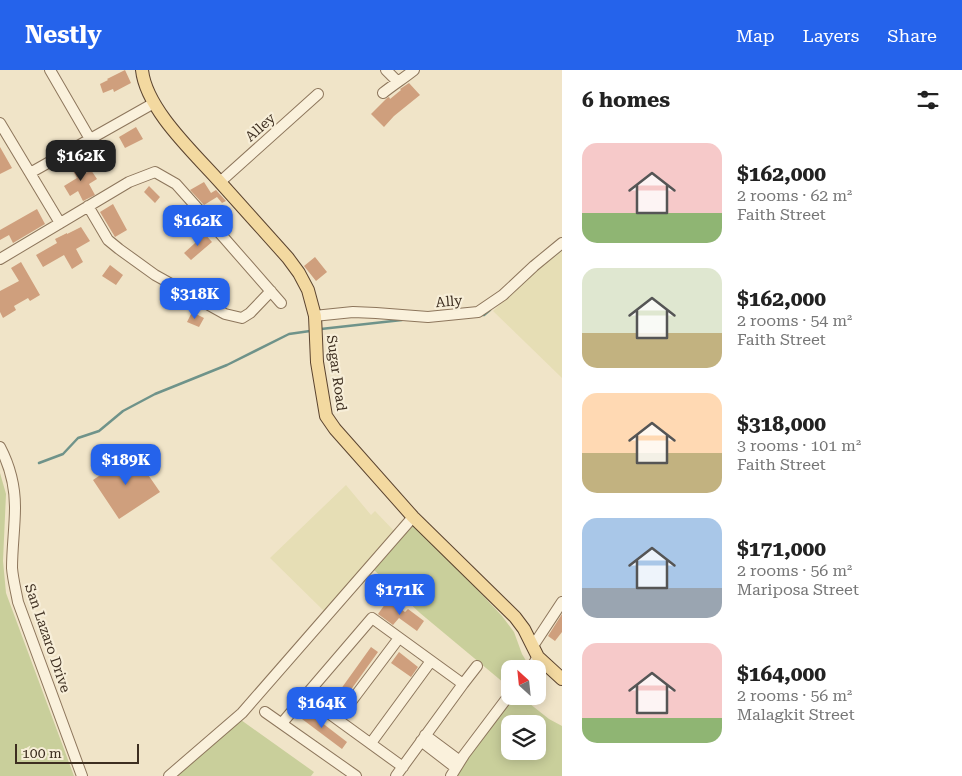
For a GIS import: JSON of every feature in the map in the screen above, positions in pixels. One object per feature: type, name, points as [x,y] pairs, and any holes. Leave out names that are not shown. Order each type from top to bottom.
[{"type":"main road","name":"Sugar Road","points":[[142,70],[146,87],[170,127],[288,258],[299,273],[308,290],[314,316],[317,362],[326,416],[335,429],[413,517],[515,617],[524,629],[536,652],[562,679]]},
{"type":"street","points":[[50,70],[90,139]]},
{"type":"street","points":[[386,70],[397,81]]},
{"type":"street","points":[[383,93],[414,70]]},
{"type":"street","name":"Alley","points":[[220,182],[318,94]]},
{"type":"street","points":[[30,173],[154,103]]},
{"type":"street","points":[[0,123],[60,223]]},
{"type":"street","points":[[1,257],[129,182],[155,172],[176,184],[281,303]]},
{"type":"street","points":[[88,206],[108,240],[118,249],[155,275],[225,314],[242,318],[250,313],[271,291]]},
{"type":"street","name":"Ally","points":[[314,316],[352,312],[376,312],[428,317],[478,312],[504,295],[534,266],[562,243]]},
{"type":"street","name":"San Lazaro Drive","points":[[0,448],[6,458],[14,492],[12,568],[18,602],[82,776]]},
{"type":"street","points":[[169,776],[242,714],[413,517]]},
{"type":"street","points":[[533,660],[562,602]]},
{"type":"street","points":[[282,723],[372,618],[462,684]]},
{"type":"street","points":[[338,720],[399,638]]},
{"type":"street","points":[[371,743],[431,661]]},
{"type":"street","points":[[396,776],[477,666]]},
{"type":"street","points":[[305,696],[403,766]]},
{"type":"street","points":[[423,738],[439,750],[453,765],[501,705]]},
{"type":"street","points":[[265,712],[356,776]]},
{"type":"shaded area","points":[[562,251],[562,378],[493,311],[536,271]]},
{"type":"shaded area","points":[[346,485],[371,515],[375,511],[396,533],[326,613],[270,558]]},
{"type":"green space","points":[[0,473],[6,494],[3,561],[6,593],[74,776],[0,776]]},
{"type":"green space","points":[[415,523],[502,616],[514,632],[526,660],[501,660],[501,680],[420,613],[374,570]]},
{"type":"green space","points":[[506,705],[531,705],[544,715],[501,715],[501,760],[546,760],[546,717],[562,726],[562,776],[455,776]]},
{"type":"green space","points":[[241,720],[314,772],[311,776],[175,776]]},
{"type":"building","points":[[125,70],[131,83],[114,92],[113,89],[103,93],[100,84]]},
{"type":"building","points":[[409,83],[420,95],[394,116],[384,127],[371,114],[387,98],[389,97],[390,99]]},
{"type":"building","points":[[136,127],[143,139],[125,148],[119,137]]},
{"type":"building","points":[[0,147],[12,168],[0,174]]},
{"type":"building","points":[[78,159],[86,173],[91,170],[97,179],[89,184],[95,195],[83,201],[78,191],[70,196],[64,186],[77,178],[69,164]]},
{"type":"building","points":[[204,182],[211,193],[216,190],[226,201],[222,203],[217,197],[204,205],[190,190]]},
{"type":"building","points":[[149,186],[160,197],[155,203],[144,192]]},
{"type":"building","points":[[113,204],[127,230],[115,237],[100,212]]},
{"type":"building","points":[[37,209],[45,224],[13,243],[9,235],[0,240],[0,230]]},
{"type":"building","points":[[81,227],[90,241],[76,249],[83,262],[72,269],[64,255],[43,267],[36,255],[57,243],[55,239]]},
{"type":"building","points":[[205,234],[212,242],[191,260],[184,253]]},
{"type":"building","points":[[315,257],[327,272],[316,281],[304,266]]},
{"type":"building","points":[[21,262],[40,295],[30,301],[28,298],[14,306],[16,310],[3,318],[0,312],[0,291],[19,281],[11,268]]},
{"type":"building","points":[[110,265],[123,275],[116,285],[102,276]]},
{"type":"building","points":[[192,312],[204,318],[199,327],[187,322]]},
{"type":"building","points":[[133,453],[160,492],[119,519],[93,480]]},
{"type":"building","points":[[388,600],[405,612],[408,609],[424,621],[417,631],[399,618],[393,625],[378,614]]},
{"type":"building","points":[[562,614],[562,632],[555,641],[548,636]]},
{"type":"building","points":[[371,647],[378,652],[340,705],[333,700]]},
{"type":"building","points":[[399,652],[418,667],[411,677],[391,663]]},
{"type":"building","points":[[304,709],[347,742],[342,749],[298,716]]},
{"type":"waterway","points":[[553,256],[562,249]]},
{"type":"waterway","points":[[480,315],[484,315],[490,310]]},
{"type":"waterway","points":[[321,329],[402,320]]},
{"type":"waterway","points":[[39,463],[63,454],[78,438],[99,431],[123,411],[155,394],[227,365],[289,334],[310,331]]}]
